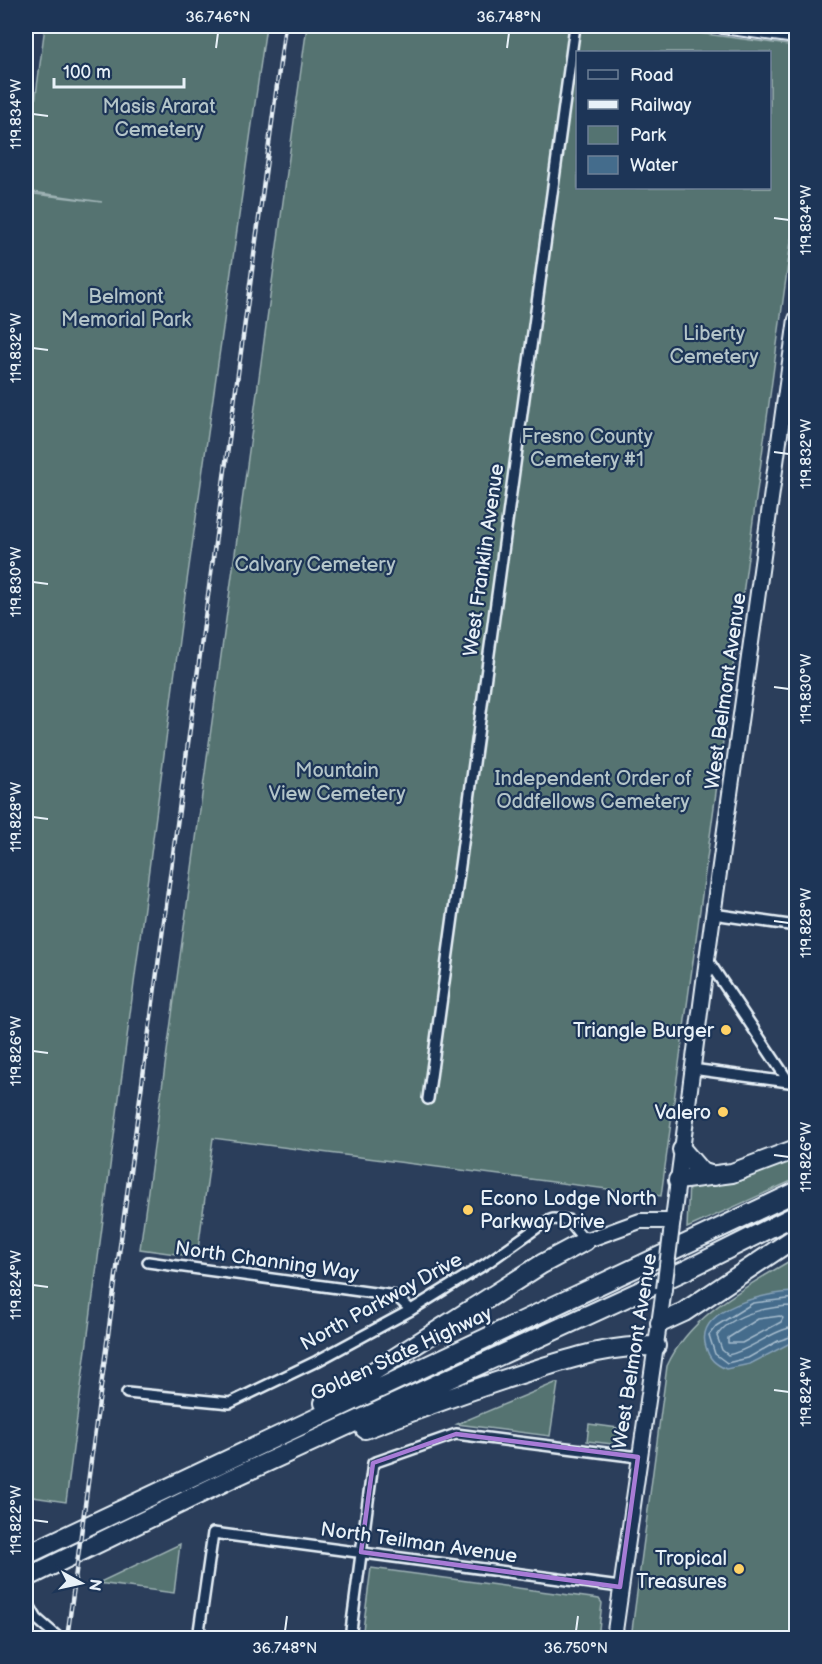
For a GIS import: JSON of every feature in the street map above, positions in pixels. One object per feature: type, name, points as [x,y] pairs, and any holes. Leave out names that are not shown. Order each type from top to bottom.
[{"type":"highway","points":[[678,1180],[732,1173],[796,1149]]},
{"type":"highway","points":[[682,1150],[701,1172],[714,1176]]},
{"type":"highway","name":"Golden State Highway","points":[[26,1555],[796,1192]]},
{"type":"highway","points":[[26,1578],[228,1480],[686,1270],[796,1215]]},
{"type":"highway","points":[[660,1323],[684,1312],[796,1237]]},
{"type":"highway","points":[[243,1452],[364,1379],[542,1264],[585,1242]]},
{"type":"highway","points":[[228,1480],[482,1386],[578,1355],[604,1348],[656,1346]]},
{"type":"main road","points":[[723,26],[796,36]]},
{"type":"main road","name":"West Belmont Avenue","points":[[614,1638],[638,1457],[660,1323],[692,1068],[796,320]]},
{"type":"main road","points":[[585,1242],[639,1221],[672,1228]]},
{"type":"street","name":"West Franklin Avenue","points":[[428,1100],[575,26]]},
{"type":"street","points":[[713,914],[796,926]]},
{"type":"street","points":[[707,959],[793,1083]]},
{"type":"street","points":[[692,1068],[793,1083]]},
{"type":"street","name":"North Parkway Drive","points":[[127,1393],[230,1403],[317,1361],[411,1310],[553,1219],[568,1220],[585,1242]]},
{"type":"street","name":"North Channing Way","points":[[148,1262],[396,1296],[411,1310]]},
{"type":"street","points":[[350,1638],[373,1463],[456,1434],[638,1457]]},
{"type":"street","name":"North Teilman Avenue","points":[[198,1638],[213,1533],[620,1587]]},
{"type":"street","points":[[27,1603],[42,1625],[59,1638]]},
{"type":"highlighted area","points":[[456,1434],[638,1457],[620,1587],[361,1552],[373,1463]]},
{"type":"green space","name":"Belmont Memorial Park","points":[[45,26],[266,26],[184,602],[66,1502],[26,1496],[26,193],[102,202],[26,191],[26,171]]},
{"type":"green space","points":[[307,26],[646,26],[796,46],[796,205],[661,1196],[213,1138],[197,1257],[140,1249]]},
{"type":"green space","points":[[796,1152],[796,1179],[687,1228],[689,1182]]},
{"type":"green space","points":[[796,1257],[796,1638],[631,1638],[667,1366],[678,1347],[706,1316],[741,1290]]},
{"type":"green space","points":[[558,1383],[550,1436],[457,1424]]},
{"type":"green space","points":[[589,1424],[625,1429],[621,1445],[587,1441]]},
{"type":"green space","points":[[180,1544],[174,1593],[98,1583]]},
{"type":"green space","points":[[371,1568],[599,1599],[602,1603],[598,1638],[362,1638]]},
{"type":"water","points":[[796,1292],[796,1340],[750,1364],[726,1369],[711,1358],[706,1347],[705,1333],[711,1322],[722,1312],[752,1299]]},
{"type":"railway","points":[[67,1638],[285,26]]},
{"type":"place","name":"Triangle Burger","points":[[726,1030]]},
{"type":"place","name":"Valero","points":[[723,1112]]},
{"type":"place","name":"Econo Lodge North Parkway Drive","points":[[468,1210]]},
{"type":"place","name":"Tropical Treasures","points":[[739,1569]]},
{"type":"park label","name":"Masis Ararat Cemetery","points":[[159,118]]},
{"type":"park label","name":"Liberty Cemetery","points":[[714,344]]},
{"type":"park label","name":"Fresno County Cemetery #1","points":[[587,448]]},
{"type":"park label","name":"Calvary Cemetery","points":[[315,564]]},
{"type":"park label","name":"Mountain View Cemetery","points":[[337,782]]},
{"type":"park label","name":"Independent Order of Oddfellows Cemetery","points":[[593,790]]}]
